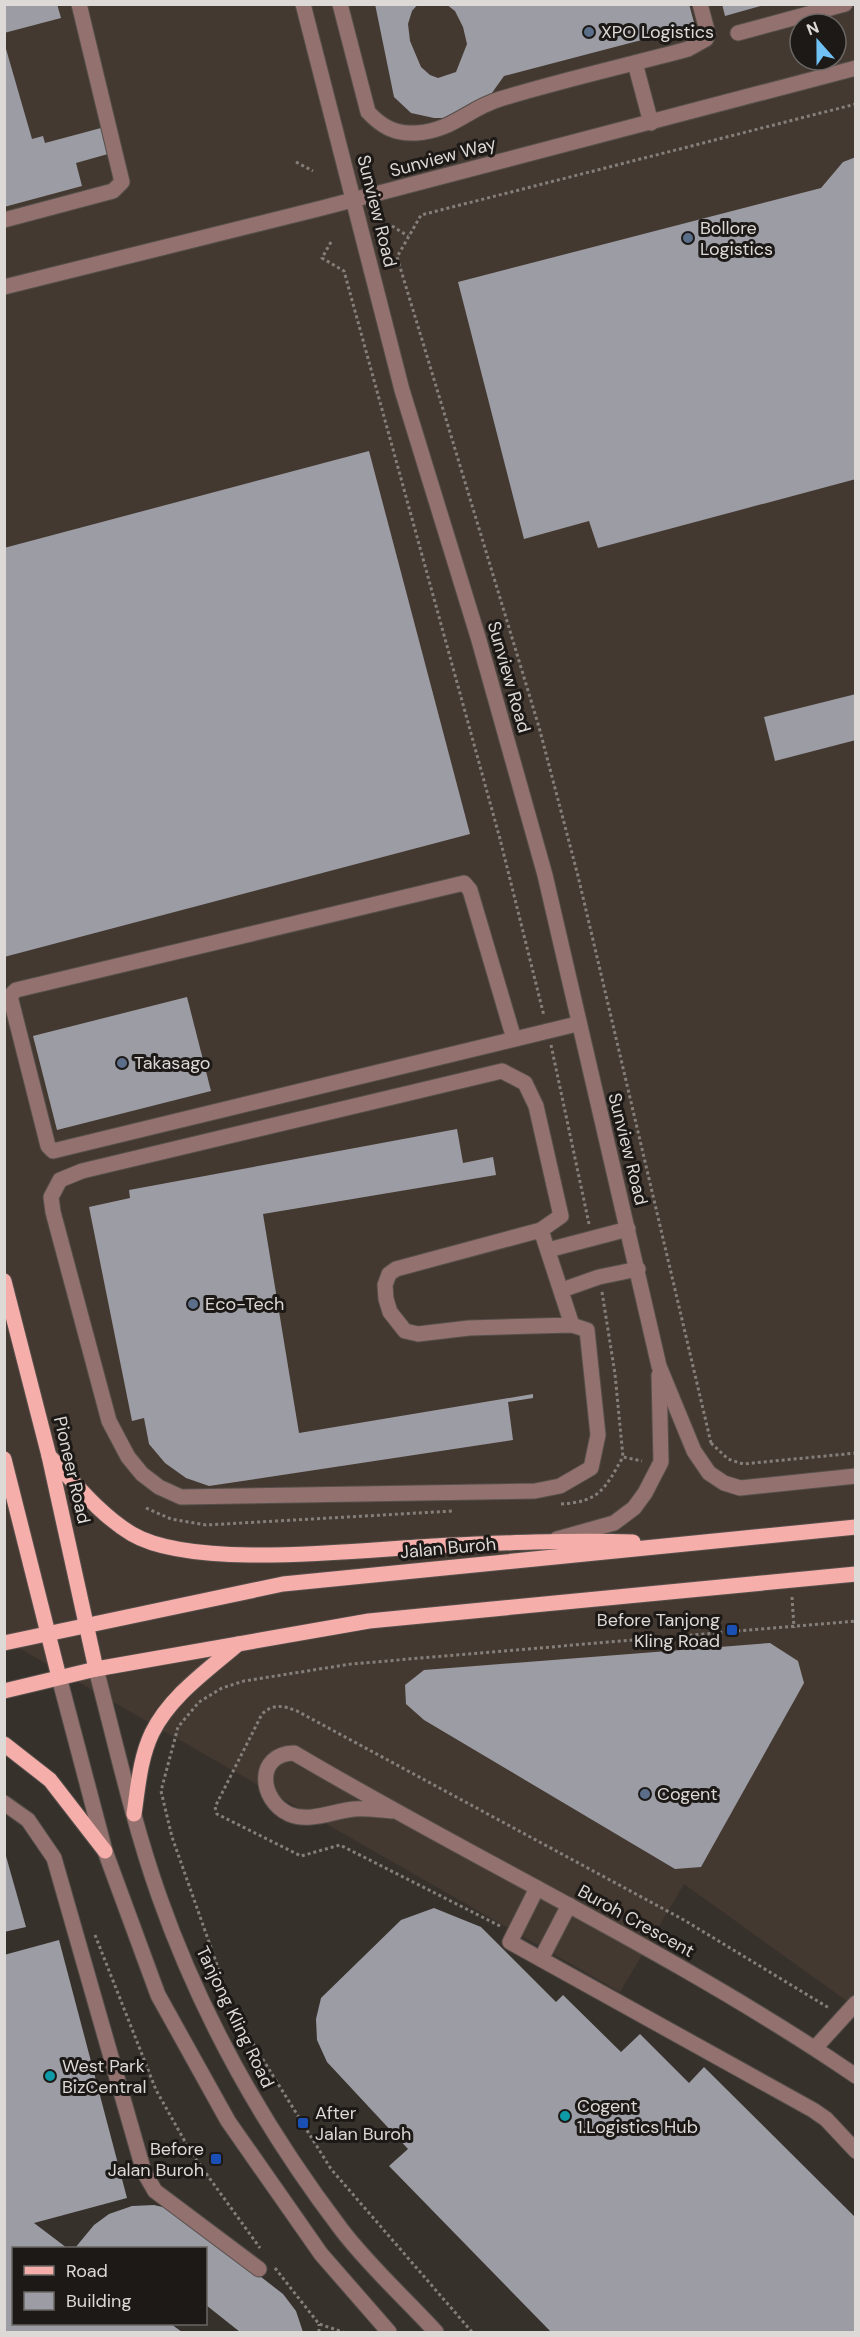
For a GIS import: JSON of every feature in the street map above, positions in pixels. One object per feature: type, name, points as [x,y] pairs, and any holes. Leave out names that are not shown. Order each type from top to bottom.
[{"type":"main road","name":"Pioneer Road","points":[[4,1281],[49,1456],[96,1669]]},
{"type":"main road","points":[[49,1456],[99,1508],[133,1534],[195,1552],[300,1553],[554,1540],[699,1544]]},
{"type":"main road","points":[[4,1459],[59,1677]]},
{"type":"main road","name":"Jalan Buroh","points":[[48,1634],[86,1624],[283,1584],[855,1527]]},
{"type":"main road","points":[[4,1691],[96,1669],[369,1621],[855,1574]]},
{"type":"main road","points":[[4,1643],[48,1634]]},
{"type":"main road","points":[[134,1814],[144,1753],[152,1732],[185,1690],[237,1644]]},
{"type":"main road","points":[[4,1744],[50,1780],[105,1851]]},
{"type":"street","points":[[4,220],[113,191],[122,182],[79,4]]},
{"type":"street","name":"Sunview Road","points":[[303,4],[402,390],[478,637],[545,875],[577,1024],[638,1269],[659,1366],[694,1451],[709,1473],[724,1483],[740,1488],[855,1476]]},
{"type":"street","points":[[340,4],[368,112],[378,122],[396,133],[437,131],[497,99],[688,49],[706,39],[708,34],[700,4]]},
{"type":"street","points":[[738,33],[844,4]]},
{"type":"street","points":[[635,63],[651,123]]},
{"type":"street","name":"Sunview Way","points":[[4,287],[354,200],[855,68]]},
{"type":"street","points":[[514,1039],[470,890],[464,882],[16,990],[10,996],[48,1146],[53,1151],[577,1024]]},
{"type":"street","points":[[502,1071],[525,1083],[536,1106],[561,1216],[542,1230],[396,1269],[389,1274],[385,1285],[390,1312],[405,1331],[418,1334],[469,1328],[572,1325],[587,1330],[598,1435],[591,1468],[560,1486],[535,1491],[181,1497],[159,1487],[142,1474],[128,1456],[109,1421],[52,1212],[51,1197],[60,1180],[82,1171],[502,1071]]},
{"type":"street","points":[[548,1250],[627,1229]]},
{"type":"street","points":[[542,1230],[572,1325]]},
{"type":"street","points":[[562,1290],[599,1277],[638,1269]]},
{"type":"street","name":"Sunview Road","points":[[554,1540],[614,1523],[634,1508],[645,1493],[661,1462],[659,1366]]},
{"type":"street","name":"Tanjong Kling Road","points":[[96,1669],[134,1814],[159,1896],[191,1980],[258,2107],[342,2230],[436,2332]]},
{"type":"street","points":[[59,1677],[105,1851],[158,1995],[228,2121],[317,2249],[380,2329]]},
{"type":"street","name":"Buroh Crescent","points":[[392,1810],[354,1809],[304,1817],[290,1814],[269,1798],[264,1784],[266,1770],[279,1756],[294,1753],[392,1810],[569,1905],[785,2028],[855,2076]]},
{"type":"street","points":[[4,1803],[28,1820],[54,1858],[141,2161],[150,2184],[155,2191],[267,2268]]},
{"type":"street","points":[[537,1888],[512,1938],[541,1959],[813,2110],[826,2119],[855,2151]]},
{"type":"street","points":[[541,1959],[569,1905]]},
{"type":"street","points":[[815,2048],[855,2003]]},
{"type":"path","points":[[711,1443],[578,876],[539,727],[397,257],[421,215],[855,105]]},
{"type":"path","points":[[296,162],[313,171]]},
{"type":"path","points":[[392,226],[409,237]]},
{"type":"path","points":[[331,242],[322,258],[344,271],[500,838],[548,1031],[592,1238]]},
{"type":"path","points":[[599,1277],[615,1374],[623,1457]]},
{"type":"path","points":[[790,1581],[794,1628]]},
{"type":"path","points":[[472,2332],[331,2169],[234,2013],[172,1837],[161,1791],[178,1727],[199,1702],[222,1688],[244,1681],[351,1664],[855,1621]]},
{"type":"path","points":[[512,1938],[339,1845],[301,1856],[216,1814],[215,1807],[262,1714],[268,1708],[278,1706],[297,1711],[684,1920],[843,2017]]},
{"type":"path","points":[[91,1925],[156,2090],[192,2154],[261,2249]]},
{"type":"path","points":[[267,2268],[319,2324],[343,2332]]},
{"type":"path","points":[[319,2324],[319,2332]]},
{"type":"shaded area","points":[[5,5],[855,5],[855,2007],[684,1884],[620,1992],[5,1640]]},
{"type":"building","points":[[4,4],[57,4],[61,18],[4,33]]},
{"type":"building","points":[[375,4],[418,4],[412,11],[408,24],[410,41],[421,67],[430,75],[438,78],[456,72],[467,44],[463,27],[455,11],[446,4],[689,4],[695,26],[504,76],[489,97],[455,118],[434,118],[411,113],[394,97]]},
{"type":"building","points":[[722,4],[764,4],[764,5],[725,16]]},
{"type":"building","points":[[4,42],[32,139],[43,136],[45,143],[101,128],[108,154],[76,163],[82,186],[4,207]]},
{"type":"building","points":[[856,157],[856,479],[598,548],[589,521],[524,539],[458,282],[821,188],[843,162]]},
{"type":"building","points":[[369,451],[470,834],[4,957],[4,548]]},
{"type":"building","points":[[856,694],[856,740],[775,761],[764,717]]},
{"type":"building","name":"Takasago","points":[[187,997],[211,1091],[57,1130],[33,1036]]},
{"type":"building","name":"Eco-Tech","points":[[457,1129],[463,1163],[493,1157],[496,1175],[263,1214],[299,1433],[533,1394],[533,1398],[508,1402],[513,1440],[209,1486],[186,1478],[165,1463],[149,1444],[144,1418],[132,1421],[89,1207],[130,1198],[129,1190]]},
{"type":"building","name":"Cogent","points":[[770,1643],[798,1661],[804,1683],[701,1867],[675,1869],[424,1720],[406,1704],[405,1685],[424,1670]]},
{"type":"building","points":[[4,1849],[26,1927],[4,1932]]},
{"type":"building","name":"Cogent 1.Logistics Hub","points":[[434,1908],[481,1927],[556,2002],[563,1995],[621,2052],[640,2034],[689,2083],[704,2067],[856,2218],[856,2332],[551,2332],[389,2166],[408,2149],[327,2062],[317,2040],[316,2019],[321,1998],[401,1920]]},
{"type":"building","name":"West Park BizCentral","points":[[59,1940],[127,2198],[34,2223],[66,2247],[12,2247],[12,2325],[172,2325],[182,2332],[4,2332],[4,1955]]},
{"type":"building","points":[[154,2205],[175,2210],[283,2294],[296,2311],[303,2332],[240,2332],[207,2306],[207,2247],[76,2247],[94,2225],[109,2214],[132,2206]]},
{"type":"place","name":"XPO Logistics","points":[[589,32]]},
{"type":"place","name":"Bollore Logistics","points":[[688,238]]},
{"type":"place","name":"Takasago","points":[[122,1063]]},
{"type":"place","name":"Eco-Tech","points":[[193,1304]]},
{"type":"place","name":"Before Tanjong Kling Road","points":[[732,1630]]},
{"type":"place","name":"Cogent","points":[[645,1794]]},
{"type":"place","name":"West Park BizCentral","points":[[50,2076]]},
{"type":"place","name":"Cogent 1.Logistics Hub","points":[[565,2116]]},
{"type":"place","name":"After Jalan Buroh","points":[[303,2123]]},
{"type":"place","name":"Before Jalan Buroh","points":[[216,2159]]}]
